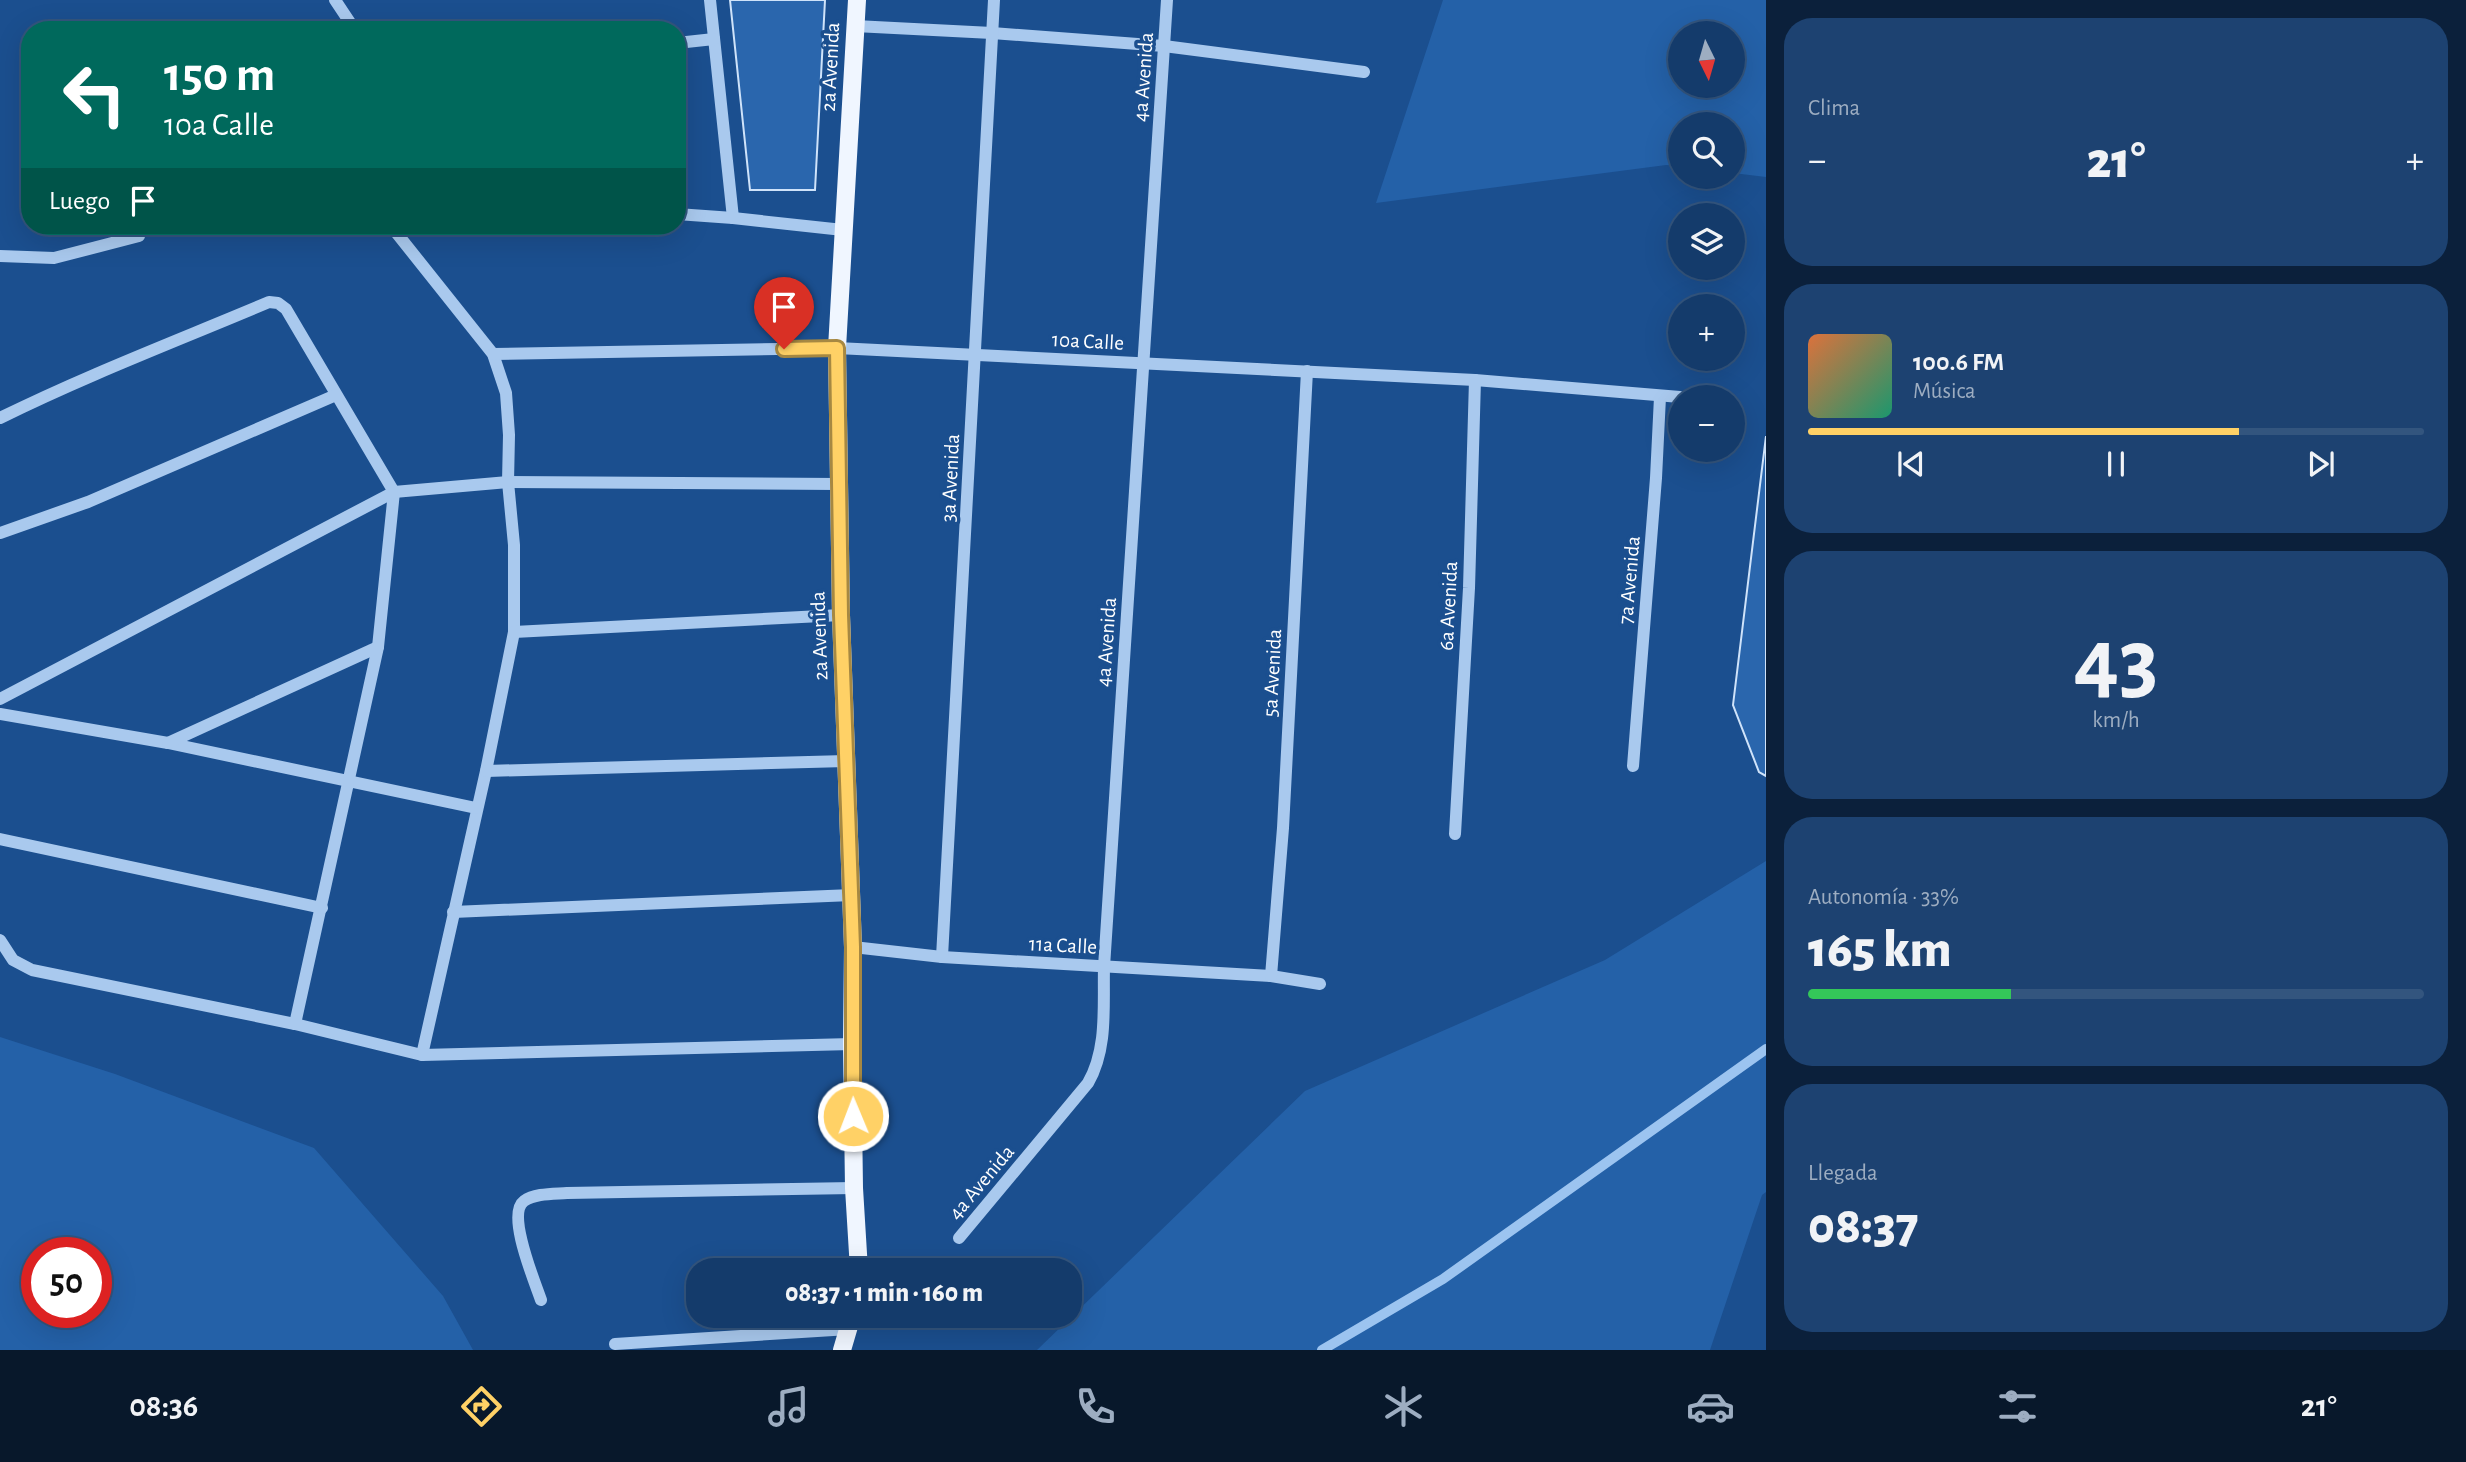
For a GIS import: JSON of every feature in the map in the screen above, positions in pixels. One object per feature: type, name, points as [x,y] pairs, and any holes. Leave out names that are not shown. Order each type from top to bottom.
[{"type":"main road","name":"2a Avenida","points":[[857,0],[837,348],[841,615],[852,895],[854,1188],[858,1258]]},
{"type":"main road","points":[[842,1350],[849,1328]]},
{"type":"street","points":[[335,0],[349,21]]},
{"type":"street","points":[[710,0],[733,218]]},
{"type":"street","name":"3a Avenida","points":[[942,957],[994,0]]},
{"type":"street","name":"4a Avenida","points":[[959,1238],[1088,1083],[1101,1051],[1104,967],[1167,0]]},
{"type":"street","points":[[855,26],[1164,46],[1364,72]]},
{"type":"street","points":[[686,42],[714,39]]},
{"type":"street","points":[[686,215],[843,230]]},
{"type":"street","points":[[398,235],[493,354],[506,393],[508,482],[514,545],[514,632],[486,771],[422,1055]]},
{"type":"street","points":[[0,256],[54,258],[139,236]]},
{"type":"street","points":[[0,418],[55,391],[269,302],[278,303],[286,309],[394,492],[377,647],[295,1024]]},
{"type":"street","name":"10a Calle","points":[[493,354],[837,348],[1475,380],[1668,397]]},
{"type":"street","name":"5a Avenida","points":[[1271,976],[1283,828],[1307,371]]},
{"type":"street","name":"6a Avenida","points":[[1455,834],[1469,588],[1475,380]]},
{"type":"street","points":[[0,533],[88,502],[336,395]]},
{"type":"street","name":"7a Avenida","points":[[1633,766],[1660,397]]},
{"type":"street","points":[[0,699],[394,492],[508,482],[838,484]]},
{"type":"street","points":[[514,632],[841,615]]},
{"type":"street","points":[[167,743],[377,647]]},
{"type":"street","points":[[0,714],[167,743],[476,808]]},
{"type":"street","points":[[486,771],[846,761]]},
{"type":"street","points":[[0,839],[322,908]]},
{"type":"street","points":[[453,912],[852,895]]},
{"type":"street","points":[[0,940],[13,960],[32,970],[295,1024],[422,1055],[852,1044]]},
{"type":"street","name":"11a Calle","points":[[853,947],[942,957],[1271,976],[1320,985]]},
{"type":"street","points":[[541,1300],[522,1245],[518,1209],[522,1202],[533,1197],[567,1193],[854,1188]]},
{"type":"street","points":[[615,1344],[796,1328]]},
{"type":"street","points":[[699,1350],[708,1336]]},
{"type":"shaded area","points":[[1443,0],[1766,0],[1766,177],[1745,174],[1745,112],[1668,112],[1666,165],[1376,203]]},
{"type":"shaded area","points":[[1766,861],[1766,1192],[1762,1195],[1710,1350],[1037,1350],[1060,1328],[1082,1328],[1082,1307],[1305,1091],[1605,960]]},
{"type":"shaded area","points":[[0,1037],[115,1074],[314,1148],[443,1296],[473,1350],[0,1350]]},
{"type":"building","points":[[730,0],[825,0],[815,190],[750,190]]},
{"type":"building","points":[[1766,436],[1766,776],[1759,772],[1733,705]]},
{"type":"waterway","points":[[1322,1350],[1443,1279],[1766,1049]]},
{"type":"route","points":[[784,349],[837,348],[841,615],[852,895],[853,1116]]}]
